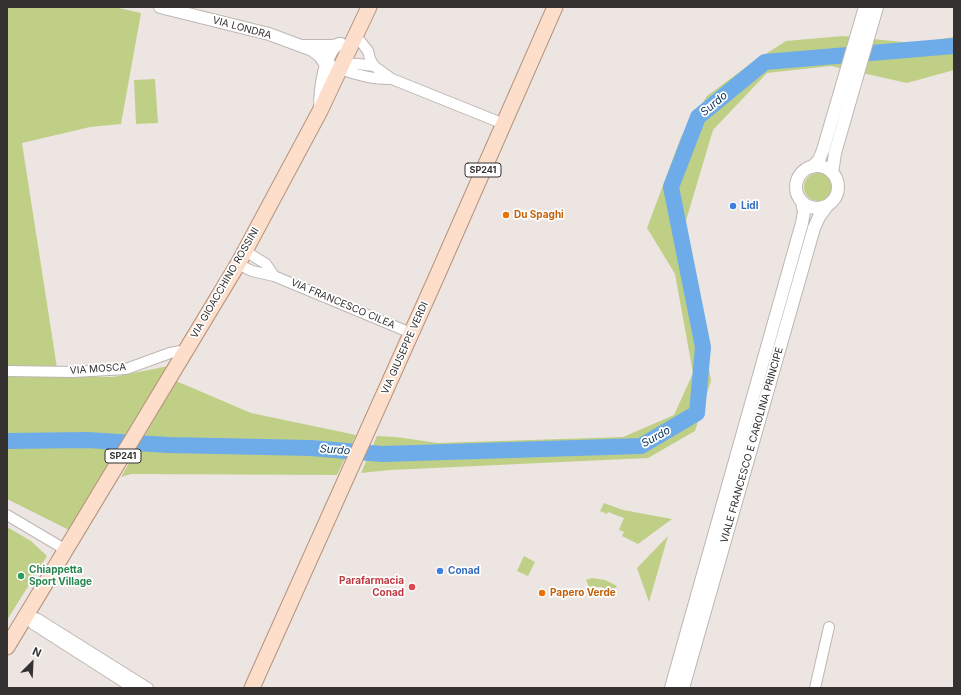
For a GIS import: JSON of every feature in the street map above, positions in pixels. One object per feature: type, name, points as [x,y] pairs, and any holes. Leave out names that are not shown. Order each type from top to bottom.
[{"type":"main road","name":"VIA GIOACCHINO ROSSINI","points":[[66,550],[238,264],[320,111],[333,67],[355,38],[369,7]]},
{"type":"main road","name":"VIA GIUSEPPE VERDI","points":[[252,688],[301,577],[348,477],[555,7]]},
{"type":"main road","name":"SP241","points":[[7,647],[66,550]]},
{"type":"street","name":"VIA LONDRA","points":[[160,7],[269,34],[312,50],[333,67]]},
{"type":"street","name":"VIALE FRANCESCO E CAROLINA PRINCIPE","points":[[863,34],[865,7]]},
{"type":"street","name":"VIALE FRANCESCO E CAROLINA PRINCIPE","points":[[671,688],[800,231],[804,212],[802,202],[797,192],[797,182],[803,172],[812,167],[819,160],[851,74],[863,34],[876,7]]},
{"type":"street","name":"VIA LONDRA","points":[[299,46],[332,46],[345,43],[349,39],[355,38]]},
{"type":"street","points":[[355,38],[361,42],[368,51],[374,66],[392,79],[504,124]]},
{"type":"street","points":[[333,67],[335,46],[339,44]]},
{"type":"street","points":[[333,67],[351,63],[374,66]]},
{"type":"street","points":[[333,67],[360,75],[382,79],[392,79]]},
{"type":"street","name":"VIALE FRANCESCO E CAROLINA PRINCIPE","points":[[683,688],[814,228],[819,217],[835,198],[838,188],[836,177],[832,173],[851,74]]},
{"type":"street","points":[[812,167],[823,167],[832,173]]},
{"type":"street","points":[[802,202],[812,207],[822,208],[828,206]]},
{"type":"street","name":"VIA FRANCESCO CILEA","points":[[245,251],[266,264],[274,276]]},
{"type":"street","name":"VIA FRANCESCO CILEA","points":[[238,264],[252,271],[274,276],[411,333]]},
{"type":"street","name":"VIA MOSCA","points":[[7,372],[74,372],[126,369],[170,353],[186,350]]},
{"type":"street","points":[[7,515],[66,550]]},
{"type":"street","points":[[26,615],[38,619],[145,687]]},
{"type":"street","points":[[26,615],[33,624],[134,688]]},
{"type":"street","points":[[815,688],[829,627]]},
{"type":"green space","points":[[7,7],[114,7],[141,13],[121,124],[90,127],[22,143],[57,368],[7,366]]},
{"type":"green space","points":[[843,36],[913,43],[954,37],[954,70],[907,83],[831,66],[767,73],[713,130],[685,224],[711,381],[695,431],[648,458],[390,470],[361,473],[377,436],[438,443],[623,437],[674,415],[693,373],[675,274],[647,228],[681,137],[707,96],[753,62],[786,41]]},
{"type":"green space","points":[[155,79],[158,123],[136,124],[134,80]]},
{"type":"green space","points":[[818,173],[828,177],[832,187],[828,197],[818,201],[808,197],[804,187],[808,177]]},
{"type":"green space","points":[[174,365],[69,530],[7,499],[7,376],[113,377]]},
{"type":"green space","points":[[176,381],[251,413],[356,435],[337,475],[131,474],[121,477]]},
{"type":"green space","points":[[604,503],[623,510],[672,519],[638,544],[622,536],[624,532],[619,530],[624,518],[608,512],[607,514],[600,511]]},
{"type":"green space","name":"Chiappetta Sport Village","points":[[7,527],[31,541],[47,556],[7,620]]},
{"type":"green space","points":[[668,536],[649,602],[637,568]]},
{"type":"green space","points":[[524,556],[535,562],[528,576],[517,571]]},
{"type":"green space","points":[[592,578],[605,580],[617,586],[612,592],[601,587],[589,587],[586,580]]},
{"type":"waterway","name":"Surdo","points":[[7,441],[87,440],[168,445],[311,448],[382,454],[641,446],[697,413],[703,347],[671,187],[698,117],[765,62],[954,46]]},
{"type":"place","name":"Lidl","points":[[733,206]]},
{"type":"place","name":"Du Spaghi","points":[[506,215]]},
{"type":"place","name":"Conad","points":[[440,571]]},
{"type":"place","name":"Chiappetta Sport Village","points":[[21,576]]},
{"type":"place","name":"Parafarmacia Conad","points":[[412,587]]},
{"type":"place","name":"Papero Verde","points":[[542,593]]}]
